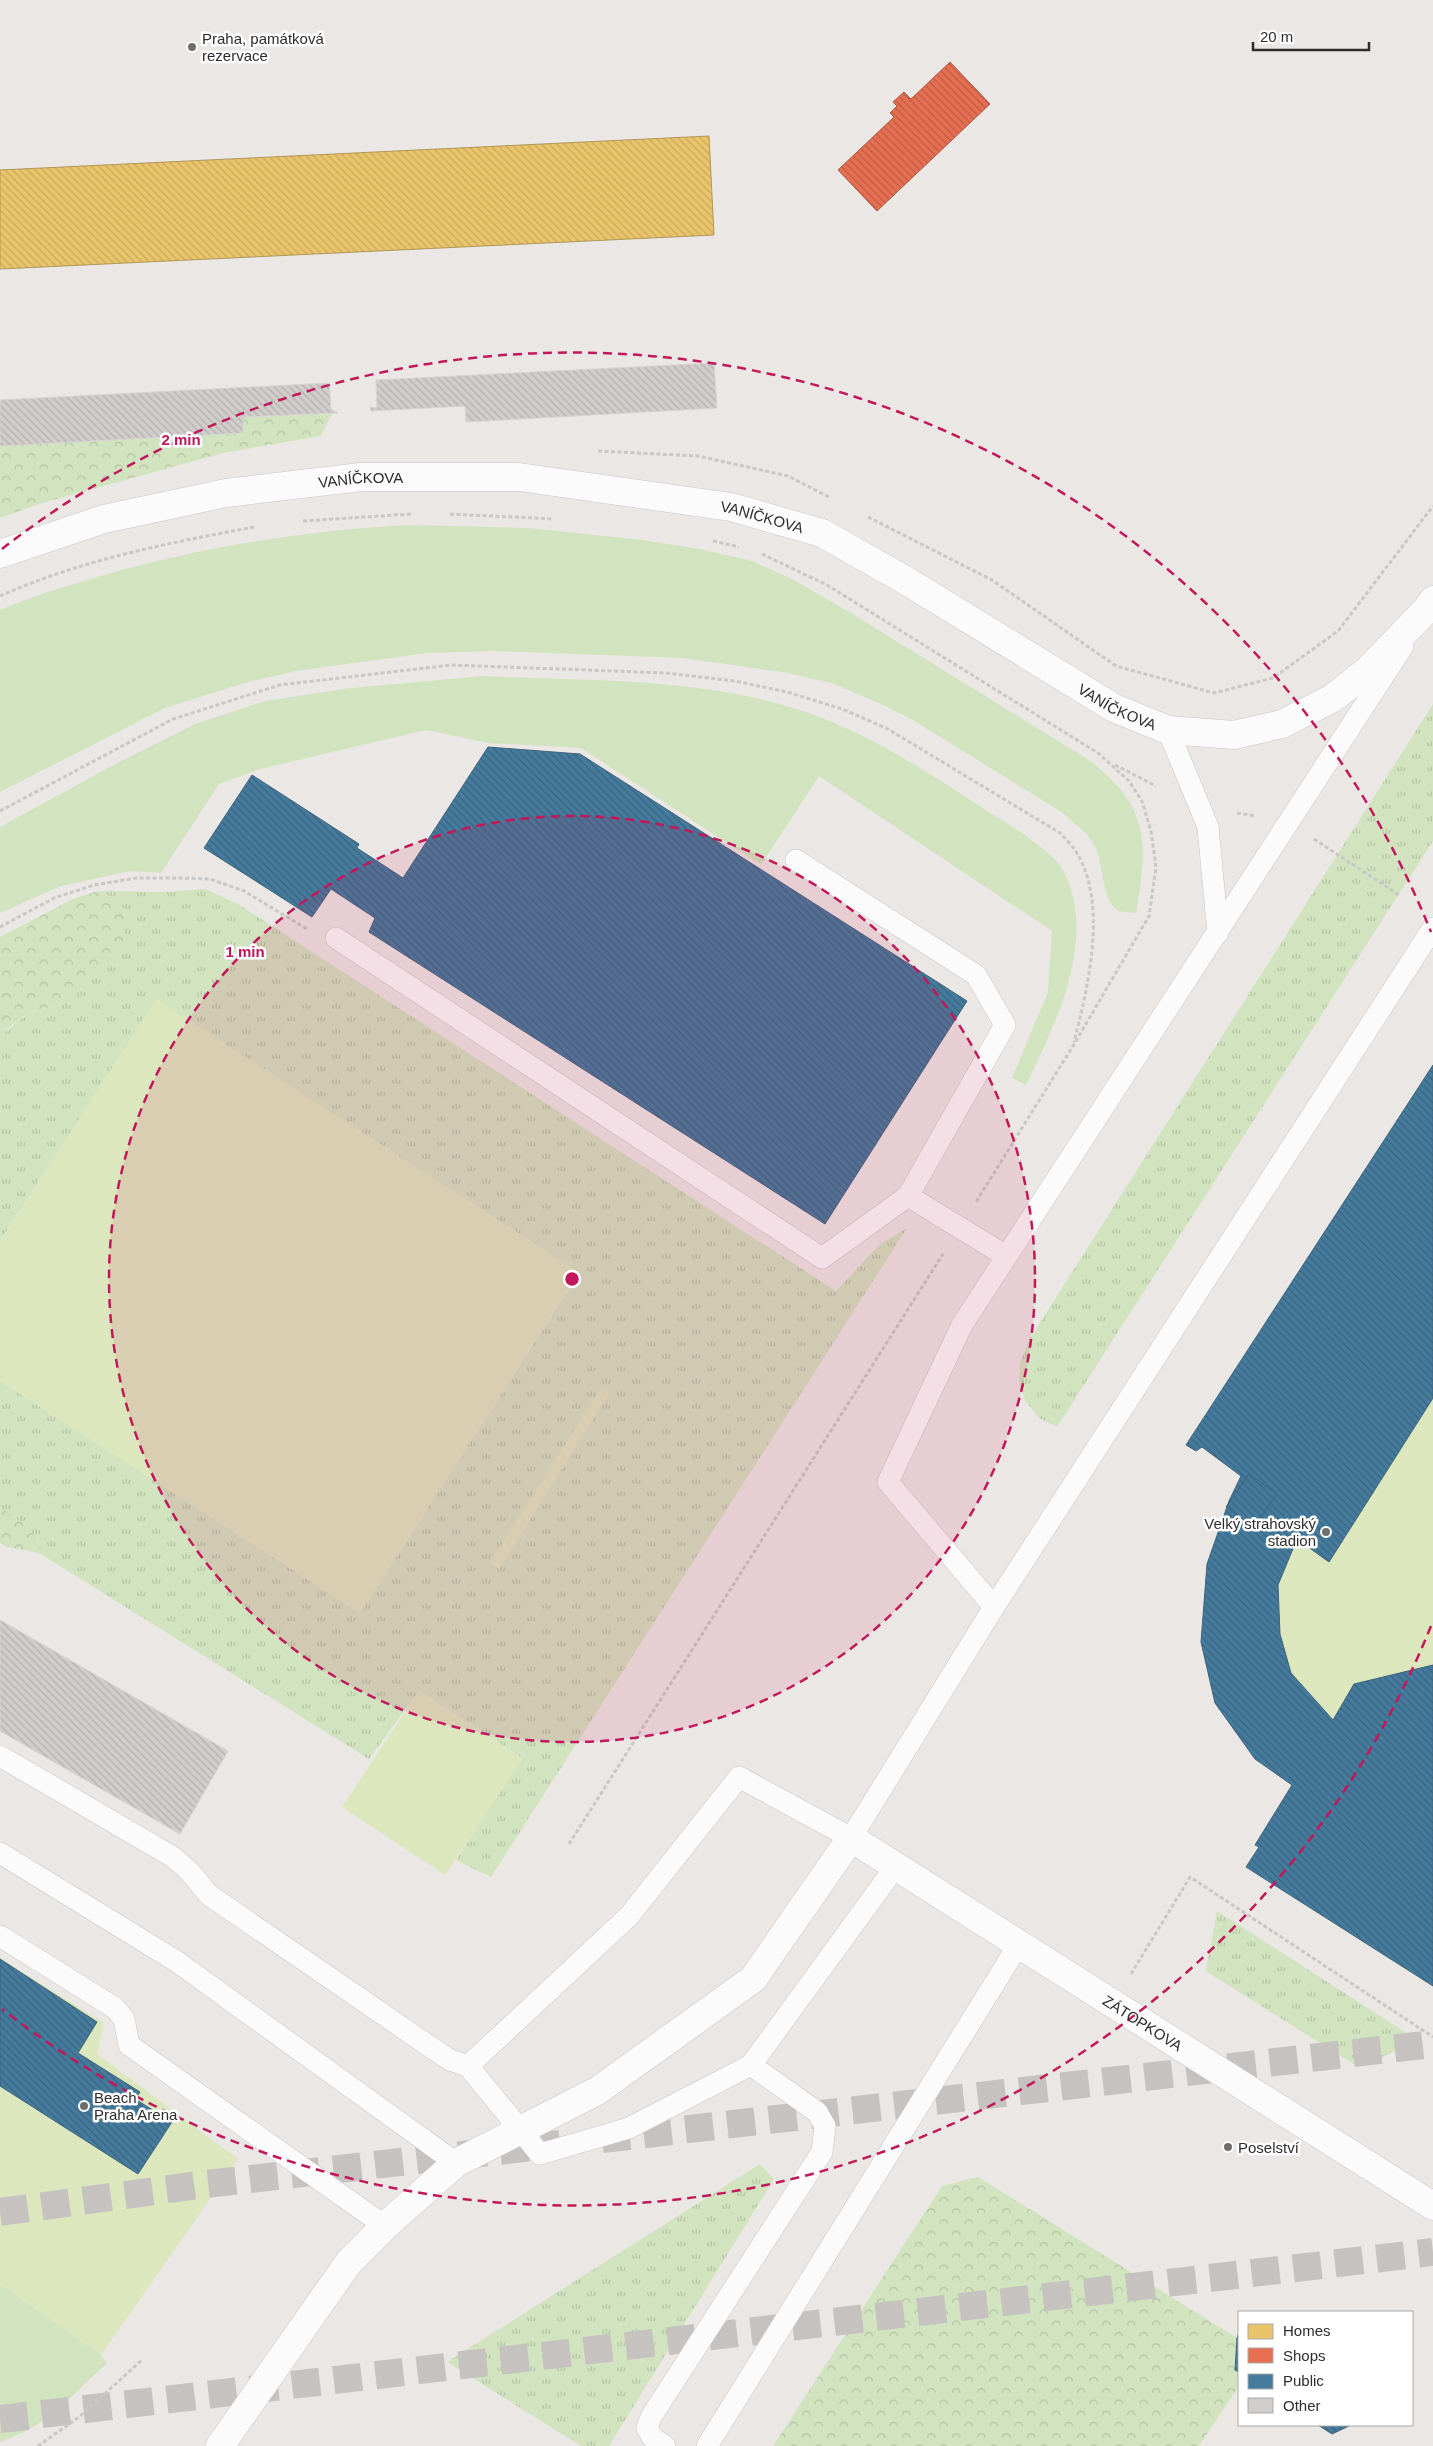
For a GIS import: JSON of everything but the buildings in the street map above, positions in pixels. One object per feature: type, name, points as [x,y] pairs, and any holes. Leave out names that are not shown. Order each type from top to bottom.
[{"type":"street","name":"VANÍČKOVA","points":[[0,554],[104,519],[226,493],[361,477],[520,477],[731,507],[822,533],[905,580],[1114,708],[1168,730],[1234,735],[1282,724],[1333,698],[1368,670],[1430,605]]},
{"type":"street","name":"ZÁTOPKOVA","points":[[851,1838],[1433,2206]]},
{"type":"street","points":[[225,2438],[349,2262],[385,2226],[456,2163],[597,2091],[753,1978],[851,1838]]},
{"type":"lane","points":[[994,1607],[888,1482],[962,1325],[1430,605]]},
{"type":"lane","points":[[1168,730],[1208,827],[1218,933]]},
{"type":"lane","points":[[336,938],[822,1258],[908,1196],[1004,1025],[976,975],[796,860]]},
{"type":"lane","points":[[468,2066],[629,1916],[739,1777],[851,1838],[994,1607],[1433,928]]},
{"type":"lane","points":[[908,1196],[1006,1256]]},
{"type":"lane","points":[[0,1756],[173,1857],[190,1872],[209,1895],[450,2060],[468,2066],[540,2154],[628,2128],[751,2064],[896,1866]]},
{"type":"lane","points":[[0,1853],[176,1961],[456,2163]]},
{"type":"lane","points":[[0,1936],[115,2008],[124,2019],[129,2045],[385,2226]]},
{"type":"lane","points":[[707,2446],[1019,1944]]},
{"type":"lane","points":[[665,2446],[653,2438],[647,2428],[650,2417],[822,2152],[826,2126],[817,2112],[751,2064]]},
{"type":"path","points":[[301,521],[378,514],[416,514]]},
{"type":"path","points":[[446,514],[560,520]]},
{"type":"path","points":[[0,596],[118,556],[181,540],[264,525]]},
{"type":"path","points":[[705,540],[741,548]]},
{"type":"path","points":[[569,1844],[1073,1046],[1150,916],[1156,868],[1151,831],[1142,801],[1129,781],[1098,753],[827,585],[758,552]]},
{"type":"path","points":[[0,811],[173,719],[280,685],[452,665],[666,673],[735,681],[787,692],[842,709],[888,729],[1060,833],[1076,850],[1086,875],[1093,927],[1090,967],[1073,1046]]},
{"type":"path","points":[[1288,821],[1399,895]]},
{"type":"path","points":[[0,926],[54,898],[94,885],[137,878],[210,879],[244,891],[315,935],[336,938]]},
{"type":"path","points":[[1113,2004],[1190,1877],[1433,2037]]},
{"type":"path","points":[[38,2446],[79,2417],[143,2358]]},
{"type":"green space","points":[[332,414],[321,436],[223,453],[42,503],[0,518],[0,446],[243,433],[243,417]]},
{"type":"green space","points":[[412,525],[528,528],[642,540],[700,549],[752,561],[794,580],[851,613],[1089,760],[1109,777],[1124,794],[1134,811],[1140,828],[1142,866],[1136,913],[1119,911],[1112,905],[1105,890],[1095,846],[1084,832],[1063,813],[913,720],[879,703],[831,683],[788,673],[683,658],[493,651],[427,653],[296,671],[248,682],[165,708],[0,792],[0,610],[63,587],[177,556],[294,536],[373,527]]},
{"type":"green space","points":[[484,676],[601,680],[680,686],[756,698],[793,708],[824,719],[884,747],[941,781],[1041,847],[1061,867],[1073,898],[1076,925],[1075,953],[1060,1009],[1026,1085],[1012,1078],[1048,992],[1052,931],[819,776],[761,865],[581,748],[488,743],[426,730],[260,769],[219,784],[161,873],[130,871],[61,886],[0,913],[0,827],[119,762],[195,724],[265,701],[351,688]]},
{"type":"green space","points":[[1433,704],[1433,841],[1057,1427],[1039,1418],[1026,1402],[1019,1383],[1020,1363],[1029,1340]]},
{"type":"green space","points":[[205,889],[238,904],[836,1291],[880,1244],[907,1228],[491,1877],[456,1860],[522,1758],[419,1691],[369,1759],[39,1553],[41,1544],[24,1524],[0,1507],[0,1381],[360,1613],[579,1273],[156,1000],[0,1241],[0,1041],[6,1031],[30,1012],[59,1005],[111,963],[122,945],[115,899],[98,891],[165,892]]},
{"type":"green space","points":[[98,891],[115,899],[126,911],[126,924],[122,945],[111,963],[59,1005],[30,1012],[9,1027],[0,1041],[0,937],[73,899]]},
{"type":"green space","points":[[156,999],[579,1272],[360,1613],[0,1381],[0,1242]]},
{"type":"green space","name":"Velký strahovský stadion","points":[[1433,1065],[1433,1986],[1246,1867],[1259,1847],[1255,1845],[1292,1785],[1255,1759],[1215,1703],[1201,1642],[1207,1564],[1229,1501],[1241,1476],[1202,1447],[1196,1451],[1186,1445]]},
{"type":"green space","points":[[601,1388],[609,1393],[499,1569],[490,1563]]},
{"type":"green space","points":[[0,1507],[24,1524],[41,1544],[39,1553],[7,1547],[0,1543]]},
{"type":"green space","points":[[419,1691],[523,1759],[445,1875],[342,1807]]},
{"type":"green space","points":[[1217,1911],[1419,2041],[1358,2067],[1206,1971]]},
{"type":"green space","name":"Beach Praha Arena","points":[[0,1958],[104,2023],[97,2054],[238,2159],[101,2355],[0,2284]]},
{"type":"green space","points":[[760,2164],[774,2179],[609,2446],[581,2446],[447,2362]]},
{"type":"green space","points":[[978,2177],[1237,2338],[1235,2369],[1238,2371],[1238,2388],[1199,2446],[773,2446],[942,2186]]},
{"type":"green space","points":[[0,2284],[101,2355],[107,2363],[46,2419],[32,2428],[0,2442]]},
{"type":"tunnel","points":[[602,2139],[1433,2044]]},
{"type":"tunnel","points":[[0,2212],[206,2184],[560,2144]]},
{"type":"tunnel","points":[[0,2419],[1433,2252]]},
{"type":"place","name":"Praha, památková rezervace","points":[[192,47]]},
{"type":"place","name":"Velký strahovský stadion","points":[[1326,1532]]},
{"type":"place","name":"Beach Praha Arena","points":[[84,2106]]},
{"type":"place","name":"Poselství","points":[[1228,2147]]}]
